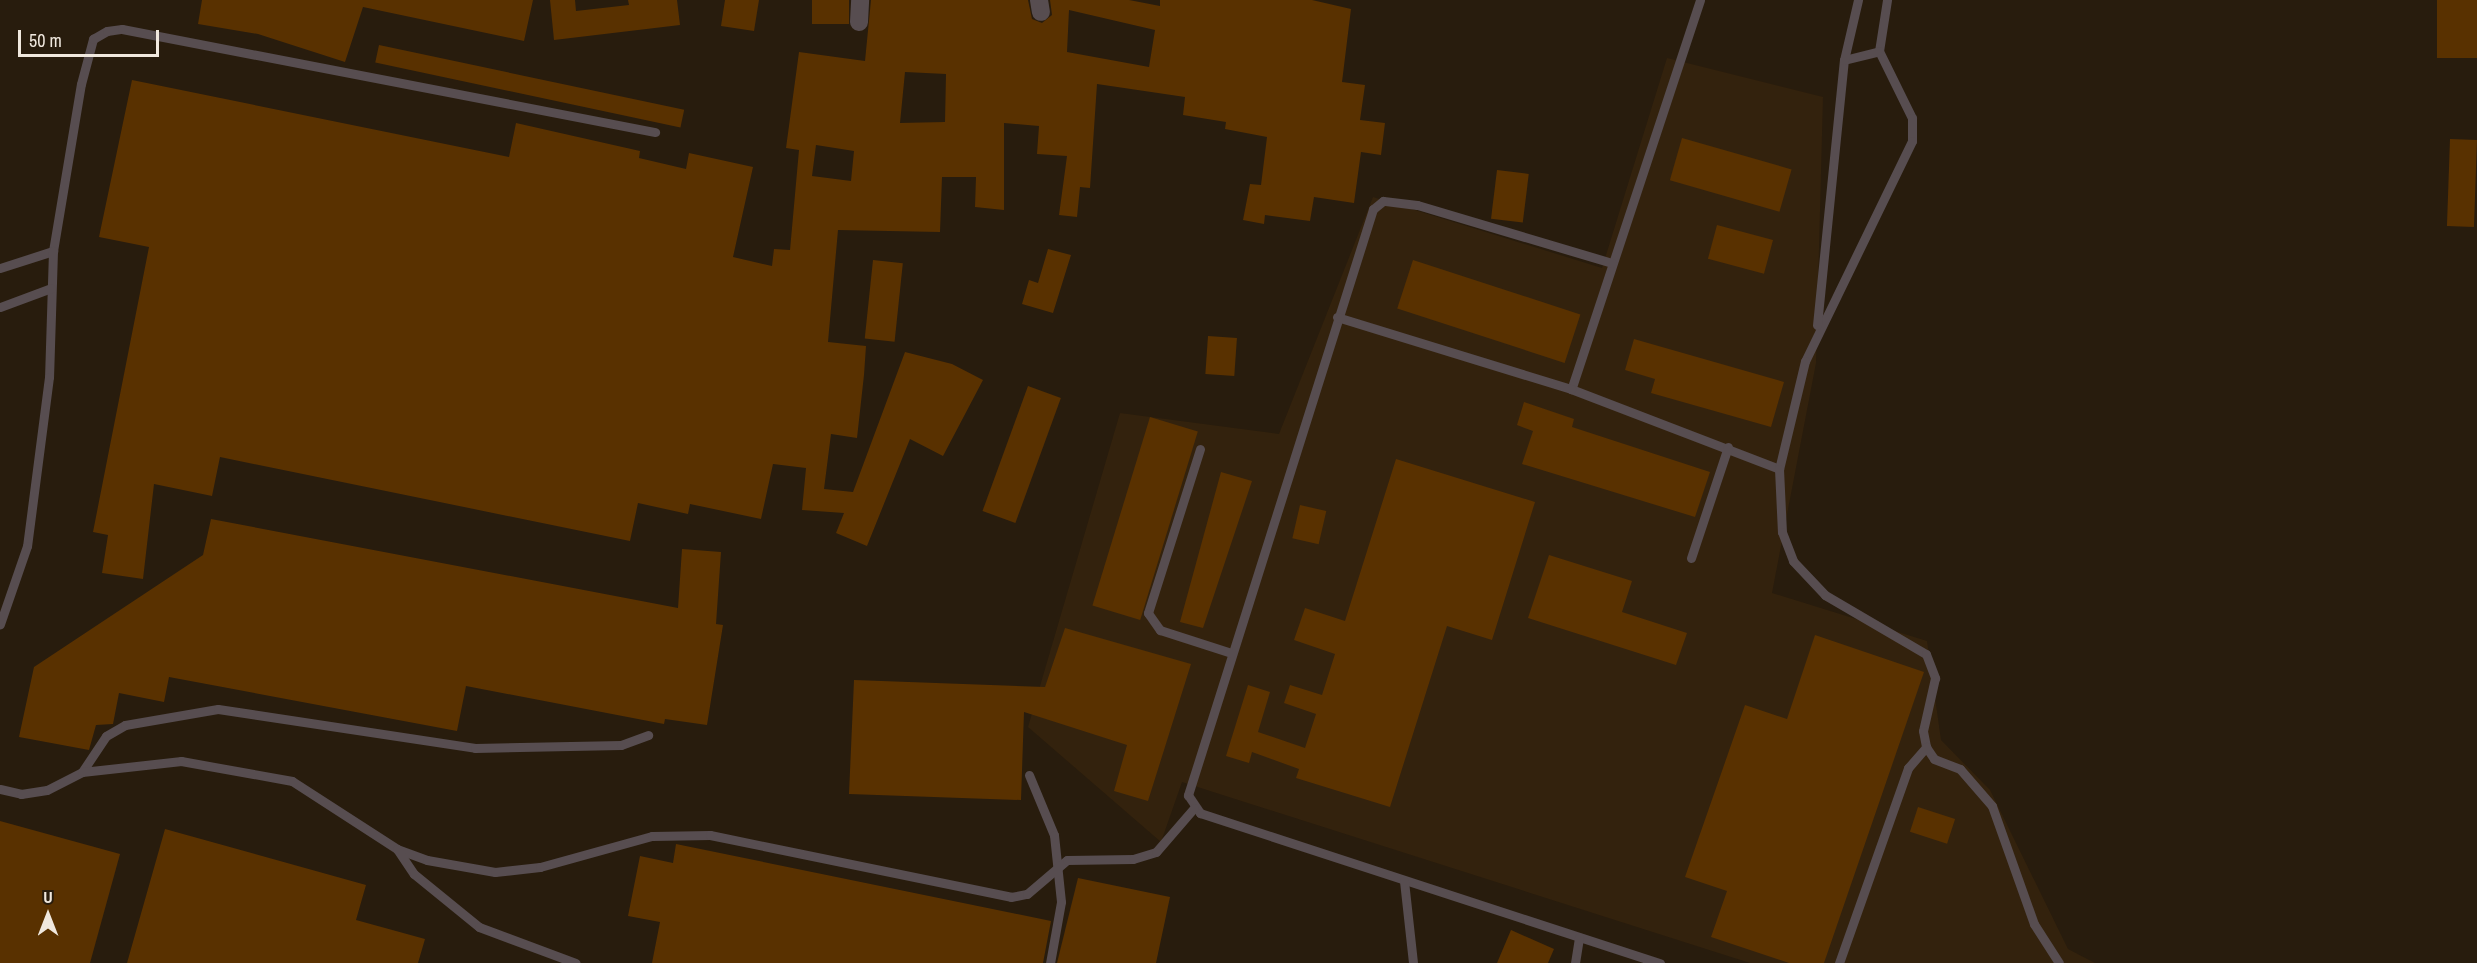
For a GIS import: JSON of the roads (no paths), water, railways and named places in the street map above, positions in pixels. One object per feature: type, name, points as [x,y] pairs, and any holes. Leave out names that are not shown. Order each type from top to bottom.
[{"type":"street","points":[[860,0],[860,22]]},
{"type":"lane","points":[[1571,389],[1700,0]]},
{"type":"lane","points":[[1858,0],[1844,60],[1816,336],[1779,469],[1782,532],[1793,561],[1825,595],[1919,648],[1932,664],[1935,678],[1923,731],[1926,747],[1934,759],[1960,769],[1992,806],[2034,924],[2059,963]]},
{"type":"lane","points":[[1816,336],[1912,141],[1912,118],[1879,51],[1887,0]]},
{"type":"lane","points":[[0,624],[27,546],[49,376],[53,251],[81,84],[93,39],[107,31],[122,29],[655,132]]},
{"type":"lane","points":[[1844,60],[1879,51]]},
{"type":"lane","points":[[1194,808],[1189,787],[1373,209],[1383,201],[1417,205],[1612,264]]},
{"type":"lane","points":[[0,268],[53,251]]},
{"type":"lane","points":[[0,307],[51,288]]},
{"type":"lane","points":[[1337,317],[1571,389],[1728,447],[1779,469]]},
{"type":"lane","points":[[1691,558],[1728,447]]},
{"type":"lane","points":[[1200,449],[1148,613],[1160,630],[1232,653]]},
{"type":"lane","points":[[82,772],[106,736],[125,725],[219,709],[475,748],[621,745],[648,735]]},
{"type":"lane","points":[[1839,963],[1908,768],[1926,747]]},
{"type":"lane","points":[[0,789],[21,794],[47,790],[82,772],[181,761],[253,771],[292,781],[397,849],[426,860],[495,872],[540,867],[652,836],[710,835],[1011,897],[1027,894],[1056,865],[1156,852],[1194,808]]},
{"type":"lane","points":[[1029,775],[1054,835],[1061,902],[1050,963]]},
{"type":"lane","points":[[1194,808],[1404,881],[1660,963]]},
{"type":"lane","points":[[397,849],[414,874],[479,927],[576,963]]},
{"type":"lane","points":[[1404,881],[1413,963]]},
{"type":"lane","points":[[1575,963],[1579,937]]}]
